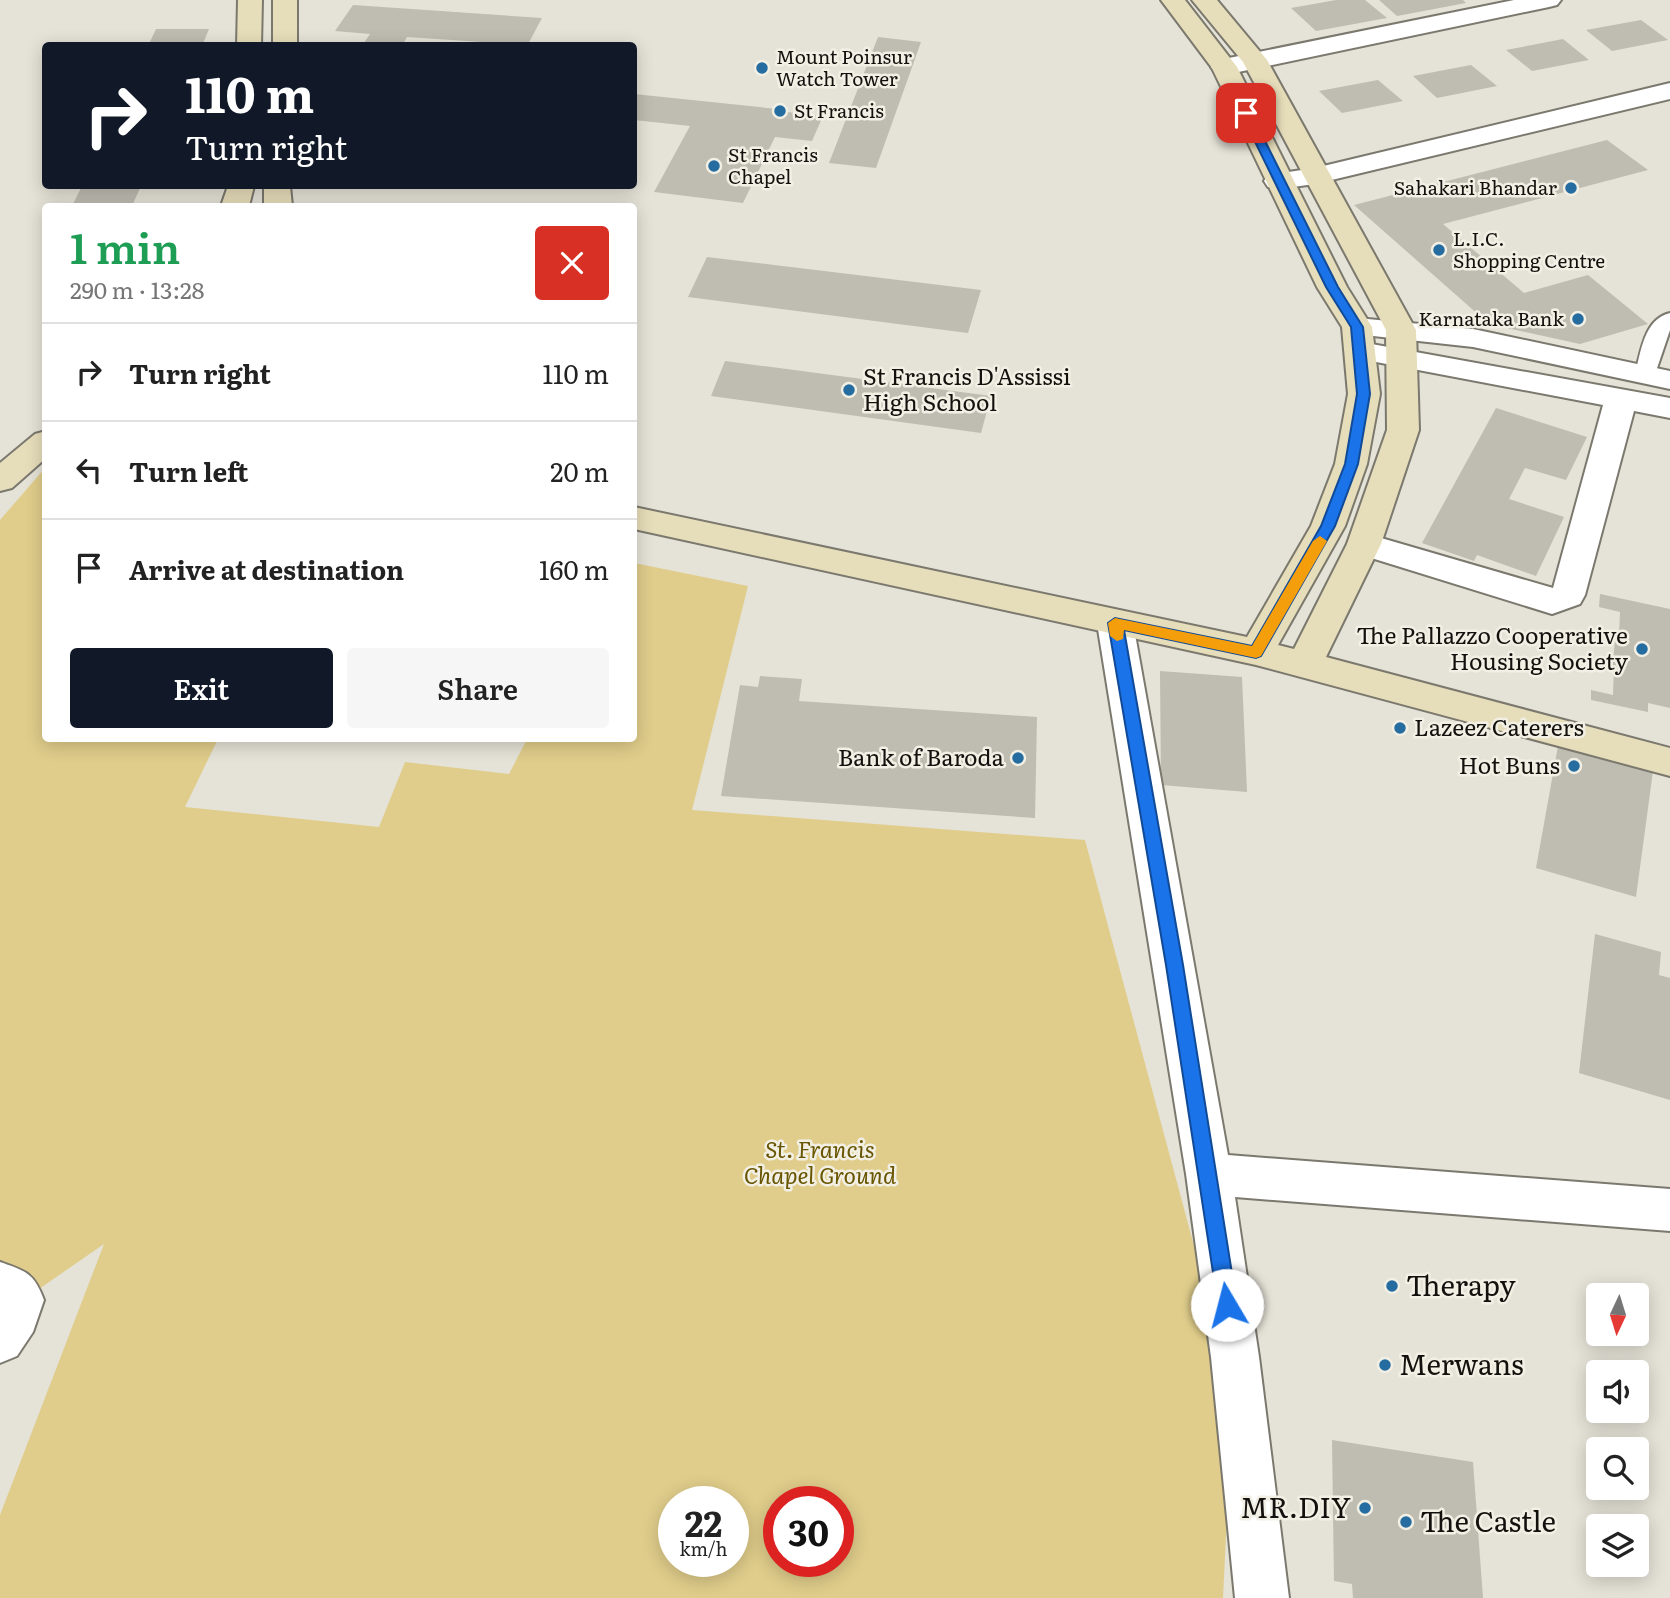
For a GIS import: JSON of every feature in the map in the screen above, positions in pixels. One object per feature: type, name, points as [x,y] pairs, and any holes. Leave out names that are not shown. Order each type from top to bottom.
[{"type":"street","points":[[249,42],[250,0]]},
{"type":"street","points":[[285,0],[285,42]]},
{"type":"street","points":[[1173,0],[1224,67],[1358,339],[1364,394],[1351,464],[1328,526],[1256,652]]},
{"type":"street","points":[[1204,0],[1254,60],[1402,344],[1403,430],[1364,544],[1304,665]]},
{"type":"street","points":[[1224,67],[1549,0]]},
{"type":"street","points":[[1278,181],[1315,176],[1670,91]]},
{"type":"street","points":[[1402,344],[1473,338],[1658,377]]},
{"type":"street","points":[[1358,339],[1402,344],[1670,408]]},
{"type":"street","points":[[1364,544],[1552,602],[1568,595],[1616,423],[1620,397]]},
{"type":"street","points":[[0,480],[42,446]]},
{"type":"street","points":[[637,518],[1256,652],[1670,762]]},
{"type":"street","points":[[1115,623],[1209,1174],[1235,1357],[1262,1598]]},
{"type":"street","points":[[1209,1174],[1670,1210]]},
{"type":"street","points":[[0,1284],[14,1287],[20,1294],[20,1309],[0,1340]]},
{"type":"lane","points":[[1658,377],[1658,330],[1670,319]]},
{"type":"green space","name":"St. Francis Chapel Ground","points":[[42,471],[42,742],[217,742],[185,807],[379,827],[405,762],[509,774],[525,742],[637,742],[637,564],[748,586],[692,810],[1085,840],[1233,1391],[1223,1598],[0,1598],[0,1515],[104,1244],[13,1307],[0,1289],[0,520]]},
{"type":"building","points":[[1336,0],[1365,0],[1387,18],[1316,31],[1291,8]]},
{"type":"building","points":[[1379,0],[1463,0],[1466,3],[1397,16]]},
{"type":"building","points":[[353,5],[542,18],[529,42],[407,37],[404,42],[365,42],[370,34],[335,31]]},
{"type":"building","points":[[1641,20],[1668,40],[1612,51],[1586,30]]},
{"type":"building","points":[[156,29],[209,29],[204,42],[150,42]]},
{"type":"building","points":[[878,37],[921,42],[876,168],[829,163]]},
{"type":"building","points":[[1563,39],[1589,60],[1532,71],[1506,50]]},
{"type":"building","points":[[1471,65],[1497,86],[1437,98],[1413,76]]},
{"type":"building","points":[[1378,80],[1403,101],[1342,113],[1319,91]]},
{"type":"building","name":"St Francis Chapel","points":[[637,94],[823,116],[812,141],[775,137],[743,203],[654,192],[690,126],[637,120]]},
{"type":"building","name":"L.I.C. Shopping Centre","points":[[1607,140],[1648,170],[1443,224],[1524,293],[1588,275],[1648,324],[1580,344],[1489,324],[1354,205]]},
{"type":"building","points":[[80,189],[140,189],[133,203],[74,203]]},
{"type":"building","points":[[707,257],[981,290],[968,333],[688,297]]},
{"type":"building","points":[[725,361],[991,396],[981,433],[711,396]]},
{"type":"building","points":[[1496,408],[1587,437],[1566,480],[1525,468],[1509,499],[1564,517],[1536,576],[1477,555],[1474,561],[1422,543]]},
{"type":"building","name":"The Pallazzo Cooperative Housing Society","points":[[1600,594],[1670,609],[1670,708],[1648,703],[1648,712],[1591,700],[1591,690],[1613,695],[1614,667],[1594,663],[1594,658],[1613,662],[1615,640],[1595,636],[1596,632],[1619,637],[1620,612],[1599,607]]},
{"type":"building","points":[[1160,671],[1242,677],[1247,792],[1161,785]]},
{"type":"building","points":[[760,676],[802,679],[799,701],[1037,717],[1035,818],[721,796],[740,685],[758,687]]},
{"type":"building","points":[[1558,746],[1653,771],[1636,897],[1536,868]]},
{"type":"building","points":[[1595,934],[1661,952],[1659,975],[1670,978],[1670,1100],[1579,1073]]},
{"type":"building","name":"The Castle","points":[[1332,1440],[1473,1462],[1483,1598],[1353,1598],[1352,1584],[1334,1581]]},
{"type":"slow traffic","points":[[1117,636],[1115,623],[1256,652],[1320,541]]},
{"type":"place","name":"Mount Poinsur Watch Tower","points":[[762,68]]},
{"type":"place","name":"St Francis","points":[[780,111]]},
{"type":"place","name":"St Francis Chapel","points":[[714,166]]},
{"type":"place","name":"Sahakari Bhandar","points":[[1571,188]]},
{"type":"place","name":"L.I.C. Shopping Centre","points":[[1439,250]]},
{"type":"place","name":"Karnataka Bank","points":[[1578,319]]},
{"type":"place","name":"St Francis D'Assissi High School","points":[[849,390]]},
{"type":"place","name":"The Pallazzo Cooperative Housing Society","points":[[1642,649]]},
{"type":"place","name":"Lazeez Caterers","points":[[1400,728]]},
{"type":"place","name":"Bank of Baroda","points":[[1018,758]]},
{"type":"place","name":"Hot Buns","points":[[1574,766]]},
{"type":"place","name":"Therapy","points":[[1392,1286]]},
{"type":"place","name":"Merwans","points":[[1385,1365]]},
{"type":"place","name":"MR.DIY","points":[[1365,1508]]},
{"type":"place","name":"The Castle","points":[[1406,1522]]},
{"type":"route","points":[[1227,1305],[1209,1174],[1115,623],[1256,652],[1328,526],[1351,464],[1364,394],[1357,327],[1332,287],[1246,113]]}]
